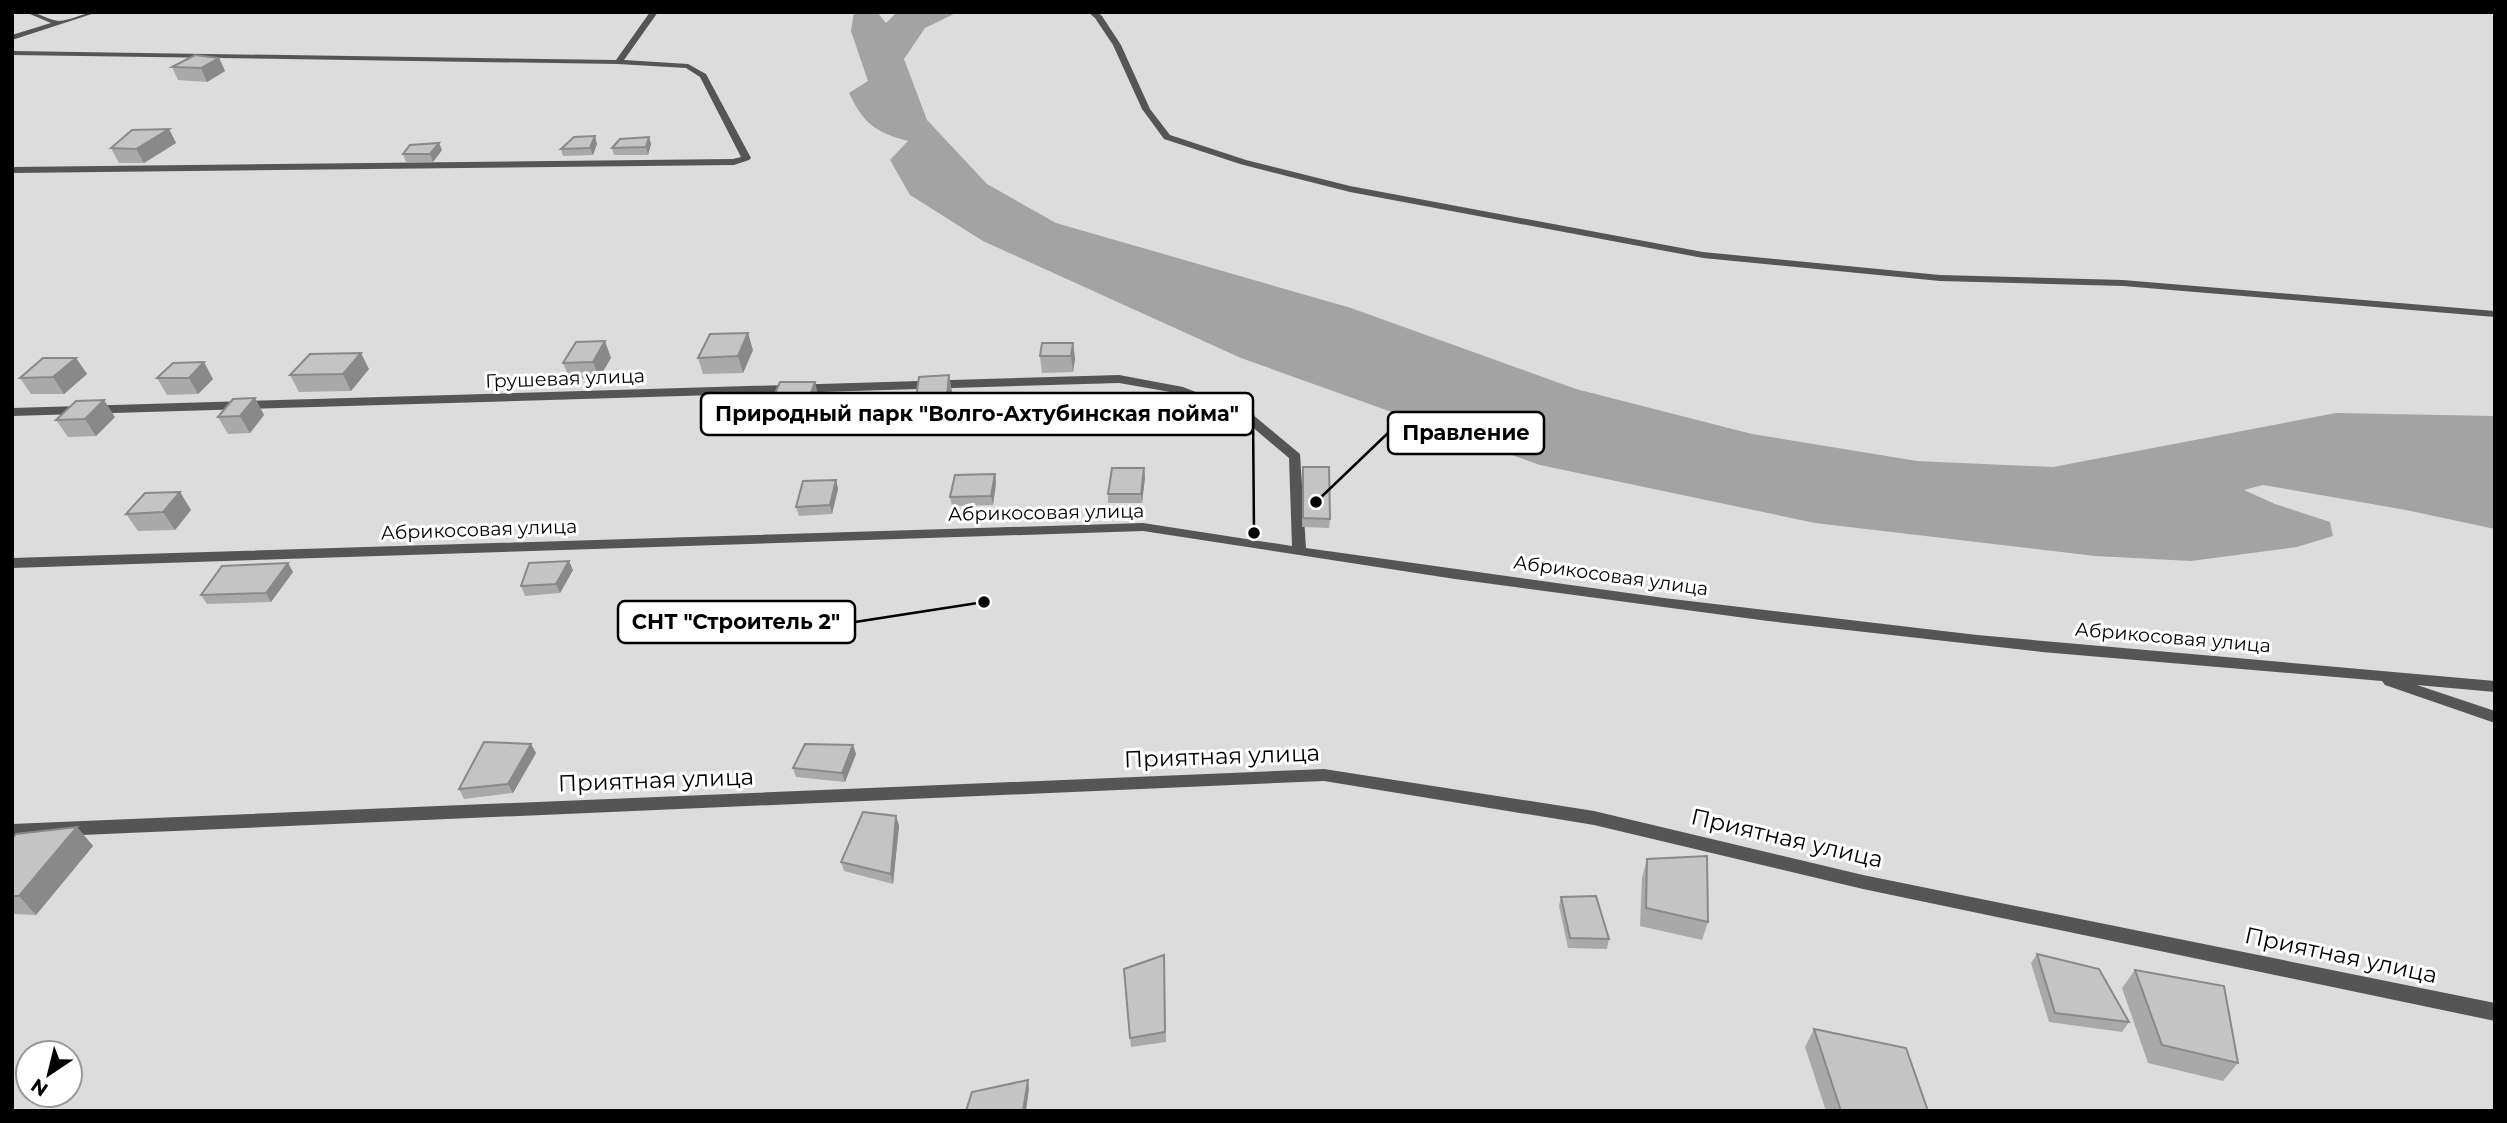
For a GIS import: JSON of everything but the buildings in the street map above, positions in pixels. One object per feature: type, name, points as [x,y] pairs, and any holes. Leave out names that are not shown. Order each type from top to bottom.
[{"type":"street","points":[[29,12],[58,23]]},
{"type":"street","points":[[12,38],[94,12]]},
{"type":"street","points":[[618,62],[654,12]]},
{"type":"street","points":[[1092,12],[1098,16],[1117,45],[1146,109],[1167,137],[1244,162],[1350,189],[1703,255],[1940,278],[2123,283],[2495,314]]},
{"type":"street","points":[[12,53],[618,62],[688,66],[703,76],[746,158],[734,162],[12,170]]},
{"type":"street","name":"Грушевая улица","points":[[12,412],[1119,379],[1179,390],[1248,417],[1296,457],[1299,552]]},
{"type":"street","name":"Абрикосовая улица","points":[[12,563],[1143,527],[1299,552],[1663,602],[1980,640],[2366,673]]},
{"type":"street","points":[[2366,673],[2495,687]]},
{"type":"street","points":[[2366,673],[2495,717]]},
{"type":"street","name":"Приятная улица","points":[[12,831],[1324,775],[1594,818],[1863,882],[2495,1012]]},
{"type":"shaded area","points":[[12,12],[2495,12],[2495,1111],[12,1111]]},
{"type":"shaded area","points":[[854,12],[877,12],[886,23],[897,12],[958,12],[925,28],[904,59],[927,120],[987,184],[1056,223],[1351,308],[1576,389],[1752,434],[1917,461],[2053,467],[2336,413],[2495,416],[2495,529],[2263,485],[2244,490],[2275,504],[2330,522],[2333,536],[2297,547],[2191,561],[2095,556],[1815,523],[1540,465],[1241,358],[983,241],[910,195],[890,160],[908,141],[887,134],[872,125],[860,112],[849,93],[868,81],[851,31]]},
{"type":"place","name":"Правление","points":[[1316,502]]},
{"type":"place","name":"Природный парк \"Волго-Ахтубинская пойма\"","points":[[1254,533]]},
{"type":"place","name":"СНТ \"Строитель 2\"","points":[[984,602]]}]
